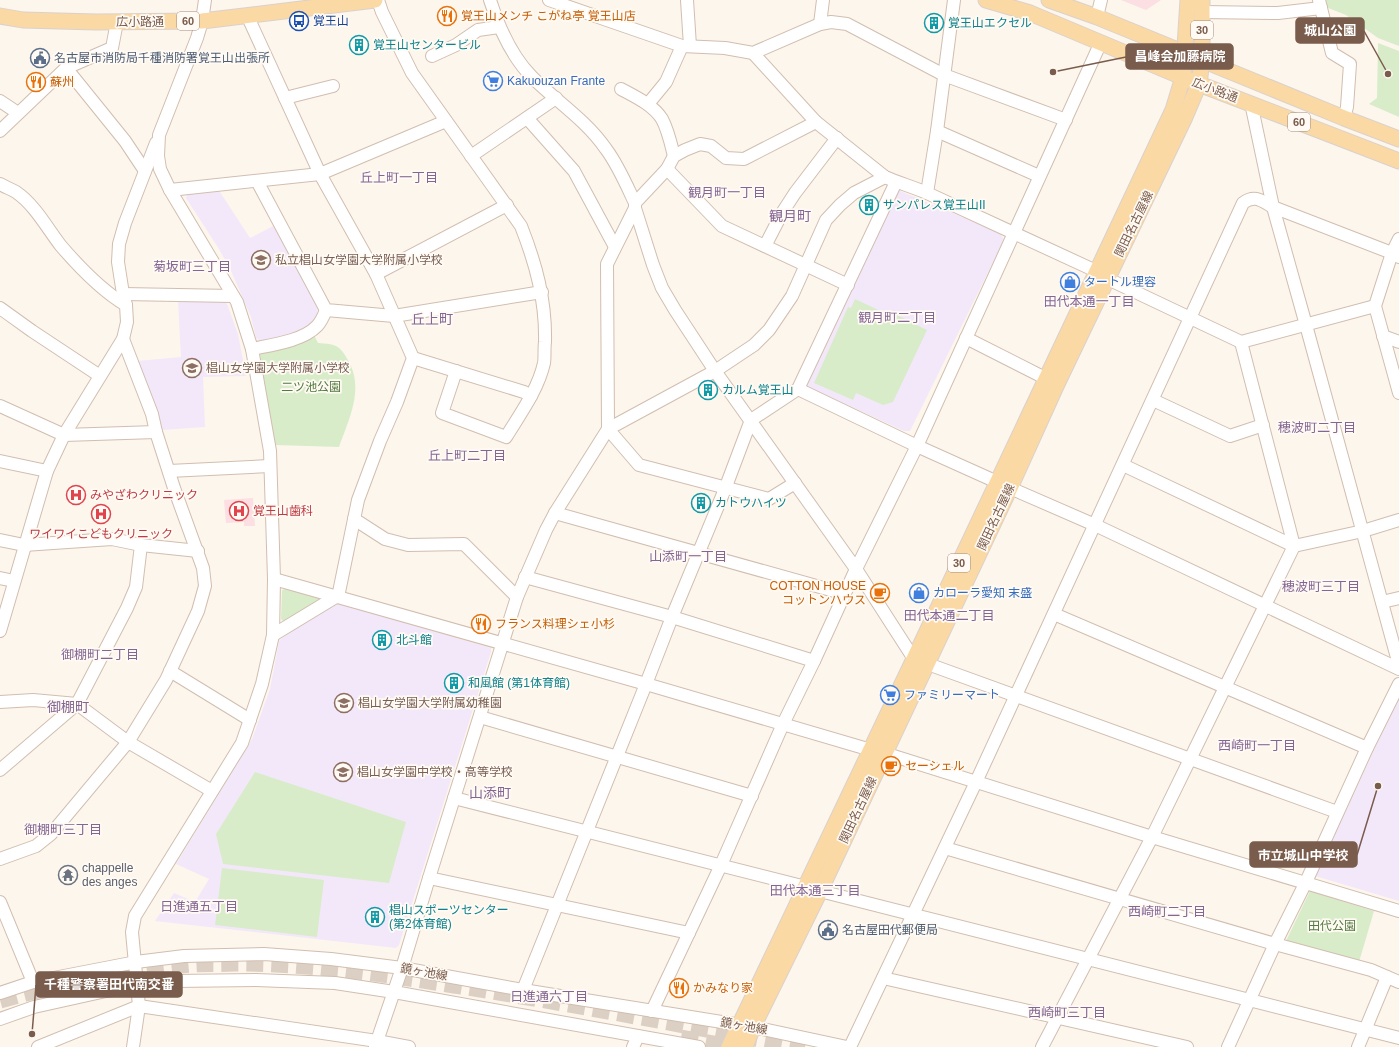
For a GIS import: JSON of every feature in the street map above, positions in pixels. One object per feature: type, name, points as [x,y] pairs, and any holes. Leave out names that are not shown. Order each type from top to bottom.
[{"type":"main road","name":"広小路通","points":[[0,16],[23,20],[117,22],[202,21],[247,14],[377,0]]},
{"type":"main road","name":"広小路通","points":[[986,0],[1030,13],[1199,84],[1399,161]]},
{"type":"main road","name":"広小路通","points":[[1049,0],[1097,17],[1399,139]]},
{"type":"main road","name":"関田名古屋線","points":[[729,1047],[746,1026],[813,889],[1003,485],[1057,384],[1173,110],[1183,77],[1188,0]]},
{"type":"main road","name":"関田名古屋線","points":[[1003,485],[1045,378],[1102,275],[1199,84],[1202,60],[1202,6]]},
{"type":"main road","name":"関田名古屋線","points":[[744,1047],[746,1026]]},
{"type":"street","points":[[0,630],[47,471],[64,435],[123,339],[127,322],[125,300],[118,262],[119,244],[125,223],[197,38],[202,21],[205,0]]},
{"type":"street","points":[[377,0],[412,73],[521,226],[528,244],[542,292],[545,327],[544,363],[531,396],[506,436],[442,413],[456,371]]},
{"type":"street","points":[[490,0],[499,27],[515,55],[532,76],[587,126],[606,148],[619,169],[635,205],[653,265],[662,288],[675,310],[715,371],[920,661],[1337,812]]},
{"type":"street","points":[[549,0],[686,46],[725,48],[753,53],[820,24],[831,22],[847,24],[944,75],[1066,120]]},
{"type":"street","points":[[648,104],[666,82],[686,46],[687,0]]},
{"type":"street","points":[[820,24],[823,0]]},
{"type":"street","points":[[927,193],[937,131],[954,0]]},
{"type":"street","points":[[1097,17],[1101,0]]},
{"type":"street","points":[[1202,6],[1278,13],[1320,4],[1332,53],[1350,64],[1347,107],[1344,118]]},
{"type":"street","points":[[247,14],[320,174],[376,274],[413,358],[358,500],[338,597]]},
{"type":"street","points":[[0,131],[66,68],[112,48],[117,22]]},
{"type":"street","points":[[432,56],[456,45],[478,30],[499,27]]},
{"type":"street","points":[[652,1011],[722,865],[783,724],[814,661],[856,569],[917,446],[1101,42]]},
{"type":"street","points":[[753,53],[816,122],[890,179],[927,193],[1014,233],[1190,319],[1242,342],[1375,306]]},
{"type":"street","points":[[66,68],[125,141],[145,171]]},
{"type":"street","points":[[285,98],[333,86]]},
{"type":"street","points":[[621,89],[648,104],[662,119],[674,156]]},
{"type":"street","points":[[471,156],[556,98]]},
{"type":"street","points":[[0,101],[18,113]]},
{"type":"street","points":[[1251,103],[1273,207],[1399,665]]},
{"type":"street","points":[[527,118],[574,172],[616,247]]},
{"type":"street","points":[[170,190],[320,174],[446,121]]},
{"type":"street","points":[[795,483],[769,500],[639,465],[608,429],[607,264],[635,205],[667,169],[674,156],[700,144],[711,146],[726,158],[744,159],[816,122]]},
{"type":"street","points":[[937,131],[1039,176]]},
{"type":"street","points":[[133,1047],[139,1006],[132,932],[135,916],[242,743],[262,684],[273,635],[274,579],[270,451],[252,349],[237,302],[170,190],[160,169],[158,156],[159,135]]},
{"type":"street","points":[[765,246],[782,213],[795,193],[836,138]]},
{"type":"street","points":[[667,169],[722,226],[848,284]]},
{"type":"street","points":[[376,1044],[402,968],[517,597],[555,513],[608,429],[715,371],[754,345],[769,330],[792,296],[826,220],[840,204],[854,193],[890,179]]},
{"type":"street","points":[[523,990],[725,489],[751,420],[798,389],[848,284],[890,179]]},
{"type":"street","points":[[257,181],[326,310]]},
{"type":"street","points":[[0,184],[16,192],[30,204],[62,247],[114,298],[125,300],[233,296]]},
{"type":"street","points":[[849,1047],[976,782],[1243,203],[1250,198],[1256,199],[1396,255]]},
{"type":"street","points":[[376,274],[507,205]]},
{"type":"street","points":[[1399,239],[1396,255],[1375,306],[1399,393]]},
{"type":"street","points":[[326,310],[394,316],[542,292]]},
{"type":"street","points":[[0,308],[32,332],[100,376]]},
{"type":"street","points":[[252,349],[278,344],[305,335],[318,325],[326,310]]},
{"type":"street","points":[[1383,336],[1399,342]]},
{"type":"street","points":[[966,338],[1045,378]]},
{"type":"street","points":[[0,859],[36,846],[51,834],[128,742],[170,671],[198,611],[205,586],[203,568],[198,551],[156,432],[150,407],[123,339]]},
{"type":"street","points":[[1042,1047],[1152,836],[1294,546],[1242,342]]},
{"type":"street","points":[[413,358],[524,392],[531,396]]},
{"type":"street","points":[[798,389],[917,446],[1095,525],[1399,669]]},
{"type":"street","points":[[1153,400],[1230,436],[1263,425]]},
{"type":"street","points":[[0,406],[64,435],[156,432]]},
{"type":"street","points":[[0,461],[47,471]]},
{"type":"street","points":[[1123,465],[1294,546],[1363,531],[1399,520]]},
{"type":"street","points":[[169,471],[270,466]]},
{"type":"street","points":[[555,513],[845,594]]},
{"type":"street","points":[[354,519],[385,539],[408,545],[464,544],[517,597]]},
{"type":"street","points":[[0,540],[24,545],[112,539],[141,545],[198,551]]},
{"type":"street","points":[[0,770],[76,704],[127,608],[136,587],[141,545]]},
{"type":"street","points":[[525,577],[672,618],[814,661]]},
{"type":"street","points":[[0,578],[14,581]]},
{"type":"street","points":[[274,579],[878,751],[1399,911]]},
{"type":"street","points":[[273,635],[338,597]]},
{"type":"street","points":[[1382,602],[1399,598]]},
{"type":"street","points":[[1054,614],[1367,748]]},
{"type":"street","points":[[170,671],[250,720]]},
{"type":"street","points":[[1228,1047],[1367,748],[1399,684]]},
{"type":"street","points":[[0,702],[33,700],[76,704],[128,742],[212,791]]},
{"type":"street","points":[[480,717],[752,796]]},
{"type":"street","points":[[454,798],[1399,1038]]},
{"type":"street","points":[[945,848],[1275,944],[1371,970],[1399,982]]},
{"type":"street","points":[[429,878],[689,933]]},
{"type":"street","points":[[0,902],[33,982]]},
{"type":"street","name":"鏡ヶ池線","points":[[0,993],[33,982],[136,962],[184,956],[264,954],[330,959],[402,968],[523,990],[746,1026],[849,1047]]},
{"type":"street","points":[[1358,1047],[1387,977]]},
{"type":"street","points":[[883,978],[1187,1047]]},
{"type":"street","name":"鏡ヶ池線","points":[[0,1019],[34,1007],[106,991],[175,981],[256,980],[335,983],[394,992],[635,1042],[699,1047]]},
{"type":"street","points":[[38,1047],[139,1006],[376,1044],[409,1047]]},
{"type":"shaded area","points":[[1121,0],[1161,0],[1146,10]]},
{"type":"shaded area","name":"私立椙山女学園大学附属小学校","points":[[218,189],[250,238],[277,224],[319,300],[316,320],[299,333],[262,342],[256,338],[251,317],[231,271],[219,249],[186,198],[188,193]]},
{"type":"shaded area","points":[[898,190],[1000,233],[1004,240],[910,431],[904,431],[806,386]]},
{"type":"shaded area","name":"椙山女学園大学附属小学校","points":[[178,301],[223,301],[227,304],[238,334],[246,376],[203,377],[205,427],[162,430],[137,361],[181,357]]},
{"type":"shaded area","name":"覚王山歯科","points":[[253,498],[255,526],[244,526],[244,522],[226,523],[224,500]]},
{"type":"shaded area","name":"椙山女学園中学校・高等学校","points":[[339,603],[491,648],[399,945],[396,948],[155,921],[174,893],[195,902],[209,879],[176,864],[252,739],[270,689],[279,641],[327,607]]},
{"type":"shaded area","points":[[1399,697],[1399,901],[1315,876]]},
{"type":"green space","points":[[1322,0],[1399,0],[1399,46],[1378,38],[1346,15],[1323,6]]},
{"type":"green space","points":[[1378,43],[1399,51],[1399,117],[1369,104],[1377,98]]},
{"type":"green space","points":[[855,299],[887,314],[889,311],[927,330],[893,402],[883,405],[856,393],[853,400],[814,383],[848,307],[851,308]]},
{"type":"green space","name":"二ツ池公園","points":[[314,335],[318,343],[337,346],[349,362],[355,383],[355,394],[351,415],[339,447],[275,445],[260,355],[262,352]]},
{"type":"green space","points":[[285,589],[323,598],[284,622],[281,619],[282,590]]},
{"type":"green space","points":[[255,772],[406,822],[389,883],[223,864],[216,834]]},
{"type":"green space","points":[[222,868],[324,880],[317,937],[215,925]]},
{"type":"green space","name":"田代公園","points":[[1310,891],[1374,911],[1359,962],[1286,941]]},
{"type":"tunnel","points":[[0,1000],[48,987],[144,969],[198,964],[262,963],[372,973],[498,992],[805,1047]]},
{"type":"tunnel","points":[[681,1038],[730,1047]]},
{"type":"place","name":"覚王山メンチ こがね亭 覚王山店","points":[[447,16]]},
{"type":"place","name":"覚王山","points":[[299,21]]},
{"type":"place","name":"覚王山エクセル","points":[[934,23]]},
{"type":"place","name":"覚王山センタービル","points":[[359,45]]},
{"type":"place","name":"名古屋市消防局千種消防署覚王山出張所","points":[[40,58]]},
{"type":"place","name":"昌峰会加藤病院","points":[[1053,72]]},
{"type":"place","name":"城山公園","points":[[1388,74]]},
{"type":"place","name":"Kakuouzan Frante","points":[[493,81]]},
{"type":"place","name":"蘇州","points":[[36,82]]},
{"type":"place","name":"サンパレス覚王山II","points":[[869,205]]},
{"type":"place","name":"私立椙山女学園大学附属小学校","points":[[261,260]]},
{"type":"place","name":"タートル理容","points":[[1070,282]]},
{"type":"place","name":"椙山女学園大学附属小学校","points":[[192,368]]},
{"type":"place","name":"カルム覚王山","points":[[708,390]]},
{"type":"place","name":"みやざわクリニック","points":[[76,495]]},
{"type":"place","name":"カトウハイツ","points":[[701,503]]},
{"type":"place","name":"覚王山歯科","points":[[239,511]]},
{"type":"place","name":"ワイワイこどもクリニック","points":[[101,514]]},
{"type":"place","name":"COTTON HOUSE コットンハウス","points":[[880,593]]},
{"type":"place","name":"カローラ愛知 末盛","points":[[919,593]]},
{"type":"place","name":"フランス料理シェ小杉","points":[[481,624]]},
{"type":"place","name":"北斗館","points":[[382,640]]},
{"type":"place","name":"和風館 (第1体育館)","points":[[454,683]]},
{"type":"place","name":"ファミリーマート","points":[[890,695]]},
{"type":"place","name":"椙山女学園大学附属幼稚園","points":[[344,703]]},
{"type":"place","name":"セーシェル","points":[[891,766]]},
{"type":"place","name":"椙山女学園中学校・高等学校","points":[[343,772]]},
{"type":"place","name":"市立城山中学校","points":[[1378,786]]},
{"type":"place","name":"chappelle des anges","points":[[68,875]]},
{"type":"place","name":"椙山スポーツセンター (第2体育館)","points":[[375,917]]},
{"type":"place","name":"名古屋田代郵便局","points":[[828,930]]},
{"type":"place","name":"かみなり家","points":[[679,988]]},
{"type":"place","name":"千種警察署田代南交番","points":[[32,1034]]},
{"type":"district","name":"丘上町一丁目","points":[[399,177]]},
{"type":"district","name":"観月町一丁目","points":[[727,192]]},
{"type":"district","name":"観月町","points":[[790,216]]},
{"type":"district","name":"菊坂町三丁目","points":[[192,266]]},
{"type":"district","name":"田代本通一丁目","points":[[1089,301]]},
{"type":"district","name":"観月町二丁目","points":[[897,317]]},
{"type":"district","name":"丘上町","points":[[432,319]]},
{"type":"district","name":"穂波町二丁目","points":[[1317,427]]},
{"type":"district","name":"丘上町二丁目","points":[[467,455]]},
{"type":"district","name":"山添町一丁目","points":[[688,556]]},
{"type":"district","name":"穂波町三丁目","points":[[1321,586]]},
{"type":"district","name":"田代本通二丁目","points":[[949,615]]},
{"type":"district","name":"御棚町二丁目","points":[[100,654]]},
{"type":"district","name":"御棚町","points":[[68,707]]},
{"type":"district","name":"西崎町一丁目","points":[[1257,745]]},
{"type":"district","name":"山添町","points":[[490,793]]},
{"type":"district","name":"御棚町三丁目","points":[[63,829]]},
{"type":"district","name":"田代本通三丁目","points":[[815,890]]},
{"type":"district","name":"日進通五丁目","points":[[199,906]]},
{"type":"district","name":"西崎町二丁目","points":[[1167,911]]},
{"type":"district","name":"日進通六丁目","points":[[549,996]]},
{"type":"district","name":"西崎町三丁目","points":[[1067,1012]]}]
